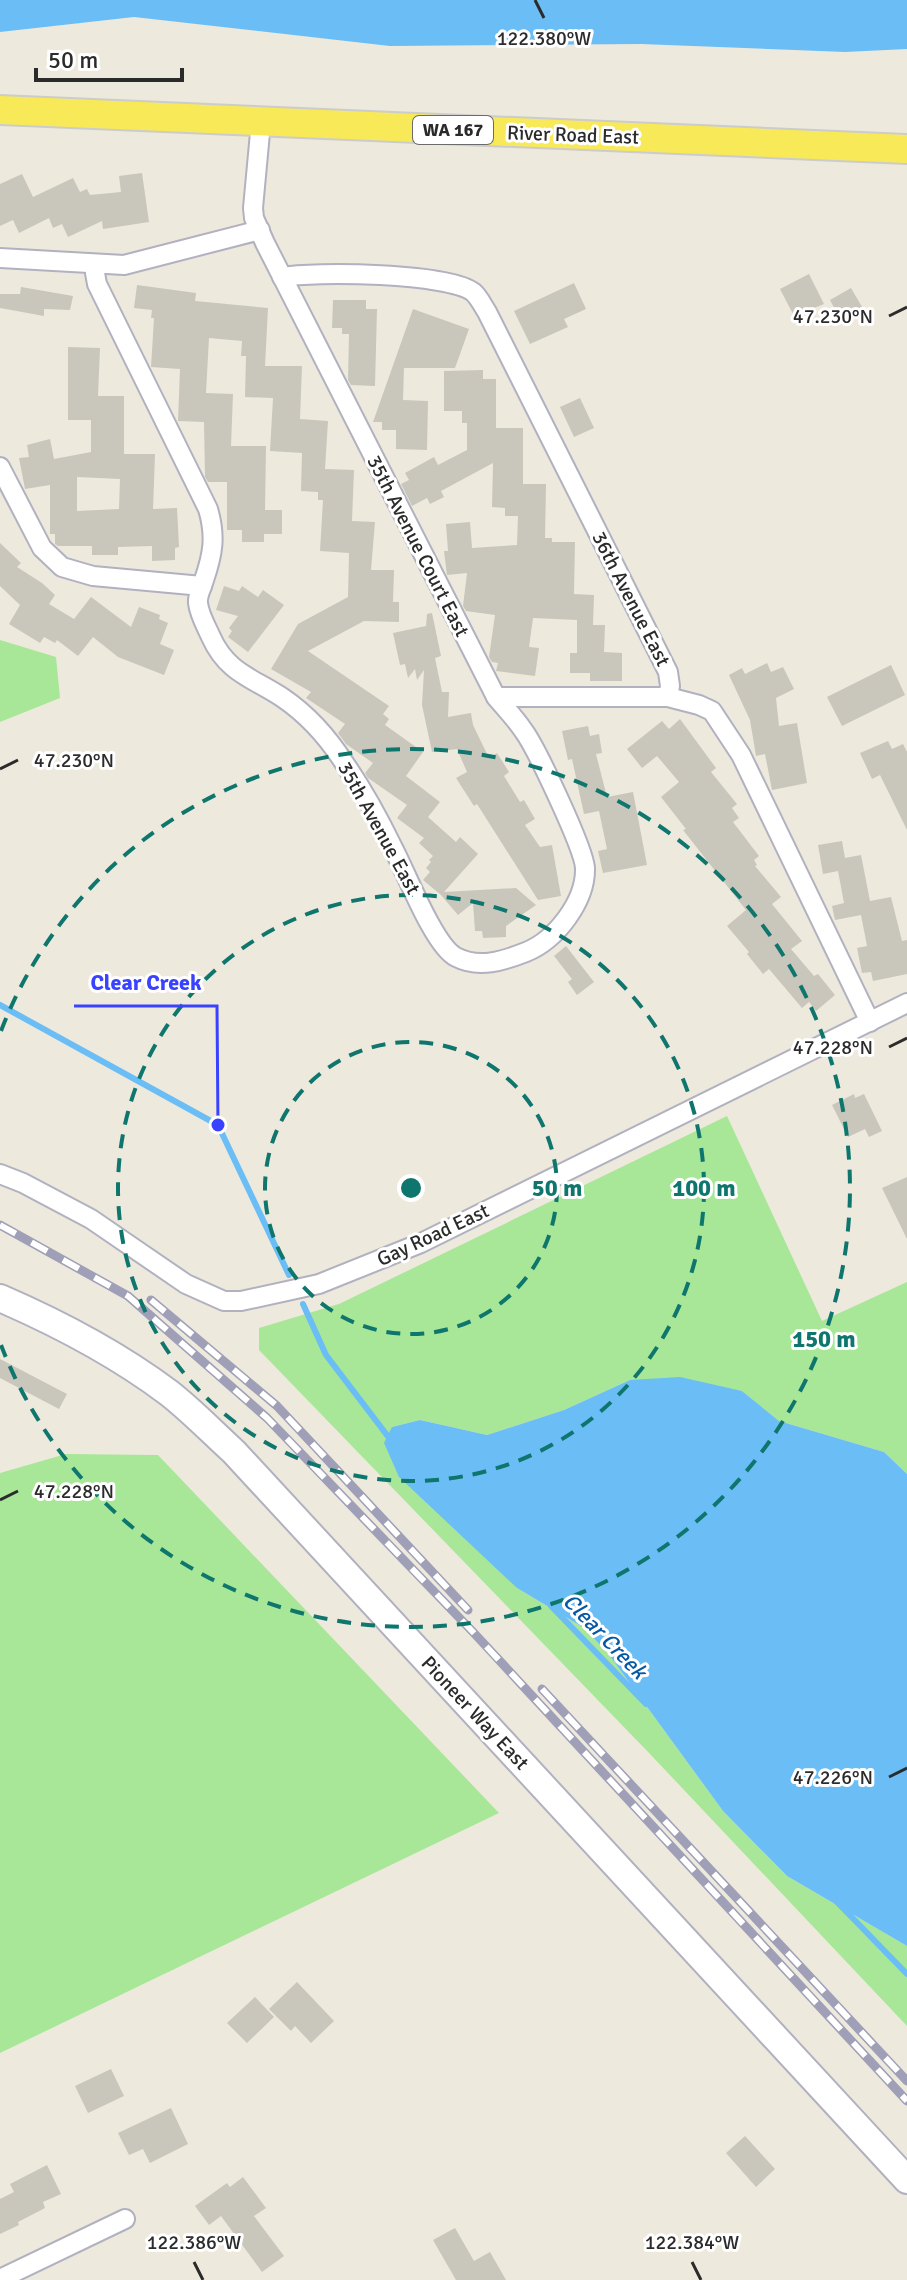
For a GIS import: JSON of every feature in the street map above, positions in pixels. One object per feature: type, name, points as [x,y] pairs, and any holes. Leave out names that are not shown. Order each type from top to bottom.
[{"type":"main road","name":"River Road East","points":[[0,110],[907,149]]},
{"type":"main road","name":"Pioneer Way East","points":[[0,1298],[84,1337],[143,1374],[234,1452],[907,2180]]},
{"type":"street","name":"35th Avenue Court East","points":[[261,122],[253,208],[260,230],[496,697],[525,731],[581,850],[585,879],[576,906],[554,933],[535,948]]},
{"type":"street","points":[[0,258],[124,265],[260,230]]},
{"type":"street","name":"35th Avenue East","points":[[98,264],[95,273],[97,284],[208,509],[215,539],[197,600],[222,656],[238,673],[299,711],[326,738],[359,785],[447,951],[457,958],[482,964],[501,961],[535,948]]},
{"type":"street","name":"36th Avenue East","points":[[282,277],[325,273],[377,275],[447,282],[472,291],[487,312],[668,672],[668,697]]},
{"type":"street","points":[[0,467],[42,548],[62,567],[93,576],[202,586]]},
{"type":"street","points":[[496,697],[668,697],[712,711],[741,755],[870,1022]]},
{"type":"street","name":"Gay Road East","points":[[0,1174],[91,1219],[186,1284],[224,1301],[241,1301],[319,1284],[421,1243],[907,1003]]},
{"type":"street","points":[[0,2279],[125,2219]]},
{"type":"green space","points":[[0,640],[56,657],[60,698],[0,722]]},
{"type":"green space","points":[[727,1116],[822,1321],[907,1282],[907,1474],[884,1452],[779,1421],[742,1391],[630,1380],[564,1410],[487,1435],[420,1420],[392,1427],[517,1588],[584,1628],[607,1652],[723,1811],[787,1876],[907,1946],[907,2026],[650,1754],[259,1350],[259,1328],[339,1304]]},
{"type":"green space","points":[[66,1454],[158,1455],[499,1813],[0,2053],[0,1473]]},
{"type":"water","points":[[0,0],[907,0],[907,49],[845,52],[641,44],[390,46],[134,17],[0,32]]},
{"type":"water","points":[[680,1377],[742,1391],[779,1421],[884,1452],[907,1474],[907,1946],[787,1876],[723,1811],[607,1652],[584,1628],[517,1588],[399,1477],[384,1443],[392,1427],[420,1420],[487,1435],[564,1410],[630,1380]]},
{"type":"building","points":[[142,173],[149,222],[103,229],[102,221],[68,237],[62,224],[53,228],[49,218],[19,233],[13,220],[0,226],[0,184],[22,174],[33,197],[73,178],[80,192],[87,189],[90,195],[121,192],[119,176]]},
{"type":"building","points":[[809,274],[824,304],[794,316],[780,289]]},
{"type":"building","points":[[574,283],[586,309],[564,319],[568,327],[530,344],[514,311]]},
{"type":"building","points":[[137,285],[196,293],[195,301],[268,308],[265,366],[302,366],[300,419],[328,421],[325,469],[354,470],[352,521],[375,522],[371,570],[394,570],[393,602],[399,602],[399,622],[364,621],[308,651],[389,706],[383,714],[389,719],[385,725],[423,752],[406,776],[440,802],[428,817],[456,842],[460,837],[478,854],[444,892],[516,888],[536,905],[506,926],[506,937],[483,938],[482,931],[475,931],[473,903],[458,915],[423,880],[430,872],[426,868],[433,856],[419,843],[424,838],[397,818],[407,805],[368,778],[365,773],[373,763],[346,744],[338,733],[345,724],[306,698],[311,692],[271,669],[298,624],[348,597],[349,553],[320,551],[323,500],[318,500],[318,492],[301,491],[302,453],[270,451],[273,398],[245,397],[246,356],[241,356],[242,341],[209,338],[206,393],[233,394],[231,446],[266,446],[265,510],[282,510],[282,534],[264,534],[264,542],[242,542],[242,530],[227,530],[227,482],[208,482],[205,477],[204,422],[178,421],[180,369],[151,367],[154,318],[151,318],[152,310],[134,308]]},
{"type":"building","points":[[21,287],[73,296],[70,310],[44,309],[44,316],[0,308],[0,294],[20,294]]},
{"type":"building","points":[[851,288],[865,312],[843,324],[830,300]]},
{"type":"building","points":[[333,300],[366,300],[366,309],[377,309],[375,386],[351,385],[348,380],[349,334],[342,334],[342,328],[332,328]]},
{"type":"building","points":[[413,309],[469,329],[455,368],[404,368],[403,400],[428,401],[427,450],[396,449],[396,430],[382,430],[382,422],[373,422]]},
{"type":"building","points":[[68,347],[100,348],[98,396],[124,396],[124,454],[155,454],[153,509],[177,508],[179,547],[175,548],[175,560],[152,561],[152,546],[118,547],[118,555],[92,555],[92,546],[55,544],[55,534],[50,534],[50,485],[25,489],[19,458],[29,457],[27,445],[50,439],[54,459],[91,452],[91,420],[68,420]],"holes":[[[77,477],[120,479],[119,509],[77,511]]]},
{"type":"building","points":[[483,370],[483,379],[496,379],[496,428],[523,428],[523,484],[546,484],[545,538],[552,538],[552,542],[575,542],[574,594],[594,595],[593,625],[605,625],[604,652],[622,653],[622,681],[590,681],[590,673],[570,673],[570,653],[577,653],[577,620],[533,618],[529,647],[539,648],[535,676],[496,671],[498,663],[492,662],[489,657],[495,615],[466,611],[463,606],[467,573],[447,575],[444,551],[448,551],[446,524],[470,522],[472,548],[517,545],[518,516],[505,516],[505,508],[492,507],[493,463],[441,491],[444,497],[430,504],[427,498],[412,506],[401,484],[409,480],[405,473],[434,457],[438,465],[467,450],[467,423],[462,423],[462,411],[444,411],[444,371]]},
{"type":"building","points":[[580,398],[594,428],[574,437],[560,407]]},
{"type":"building","points":[[0,543],[21,563],[17,567],[55,595],[49,604],[74,619],[91,597],[131,627],[139,607],[160,615],[159,619],[168,623],[160,644],[174,650],[164,675],[118,657],[93,637],[78,656],[57,640],[55,643],[44,637],[40,643],[9,624],[20,605],[0,586]]},
{"type":"building","points":[[224,586],[239,591],[242,586],[258,597],[263,590],[284,605],[248,652],[228,637],[232,631],[229,628],[238,616],[216,610]]},
{"type":"building","points":[[432,613],[441,656],[435,658],[442,692],[449,692],[448,717],[471,713],[473,725],[489,758],[497,753],[509,772],[504,776],[535,819],[525,825],[540,847],[552,845],[561,896],[538,900],[477,804],[474,806],[456,778],[467,772],[457,749],[432,752],[422,705],[424,670],[417,680],[415,669],[408,678],[405,664],[400,665],[393,633],[426,626],[427,614]]},
{"type":"building","points":[[767,663],[771,672],[783,667],[794,689],[776,698],[779,726],[797,723],[807,783],[772,790],[765,754],[756,756],[750,720],[729,675],[742,668],[745,674]]},
{"type":"building","points":[[891,665],[905,695],[842,726],[827,697]]},
{"type":"building","points":[[680,719],[716,768],[711,772],[737,804],[732,808],[739,818],[733,822],[759,856],[754,860],[755,866],[781,897],[772,904],[802,941],[791,949],[835,995],[816,1011],[809,1002],[802,1008],[769,969],[763,974],[727,926],[746,910],[661,797],[679,782],[657,756],[642,768],[627,749],[662,721],[669,729]]},
{"type":"building","points":[[588,726],[590,736],[599,734],[602,753],[596,754],[607,797],[633,792],[647,865],[603,873],[598,851],[607,849],[599,811],[584,814],[572,759],[568,760],[562,731]]},
{"type":"building","points":[[888,741],[892,749],[903,744],[907,752],[907,830],[880,775],[872,779],[860,753]]},
{"type":"building","points":[[842,841],[845,858],[861,855],[870,901],[891,897],[902,941],[907,940],[907,974],[873,981],[871,972],[862,973],[857,948],[867,946],[861,915],[835,920],[832,906],[844,903],[838,871],[823,874],[818,845]]},
{"type":"building","points":[[566,946],[594,982],[577,995],[568,982],[572,979],[554,956]]},
{"type":"building","points":[[854,1094],[855,1098],[864,1094],[882,1131],[869,1137],[865,1129],[848,1137],[832,1105]]},
{"type":"building","points":[[907,1177],[907,1239],[882,1188]]},
{"type":"building","points":[[0,1359],[67,1394],[59,1409],[0,1378]]},
{"type":"building","points":[[297,1982],[334,2021],[311,2043],[295,2026],[291,2031],[269,2009]]},
{"type":"building","points":[[255,1997],[274,2017],[247,2043],[227,2023]]},
{"type":"building","points":[[111,2069],[124,2096],[88,2113],[75,2086]]},
{"type":"building","points":[[171,2108],[188,2144],[150,2163],[143,2149],[129,2155],[118,2133]]},
{"type":"building","points":[[745,2136],[775,2169],[756,2187],[726,2153]]},
{"type":"building","points":[[47,2165],[61,2194],[43,2202],[45,2208],[0,2234],[0,2199],[14,2192],[10,2184]]},
{"type":"building","points":[[243,2177],[266,2208],[254,2216],[284,2256],[262,2272],[221,2216],[209,2225],[195,2206],[227,2183],[230,2187]]},
{"type":"building","points":[[455,2228],[474,2261],[490,2252],[506,2280],[456,2280],[433,2240]]},
{"type":"waterway","name":"Clear Creek","points":[[0,1005],[218,1125],[289,1275]]},
{"type":"waterway","name":"Clear Creek","points":[[303,1304],[326,1355],[393,1443]]},
{"type":"waterway","name":"Clear Creek","points":[[551,1606],[646,1704]]},
{"type":"waterway","name":"Clear Creek","points":[[837,1902],[907,1974]]},
{"type":"railway","points":[[0,1225],[128,1296],[267,1418],[473,1632],[907,2101]]},
{"type":"railway","points":[[151,1300],[277,1406],[468,1610]]},
{"type":"railway","points":[[542,1689],[907,2081]]},
{"type":"place","name":"Clear Creek","points":[[218,1125]]}]
